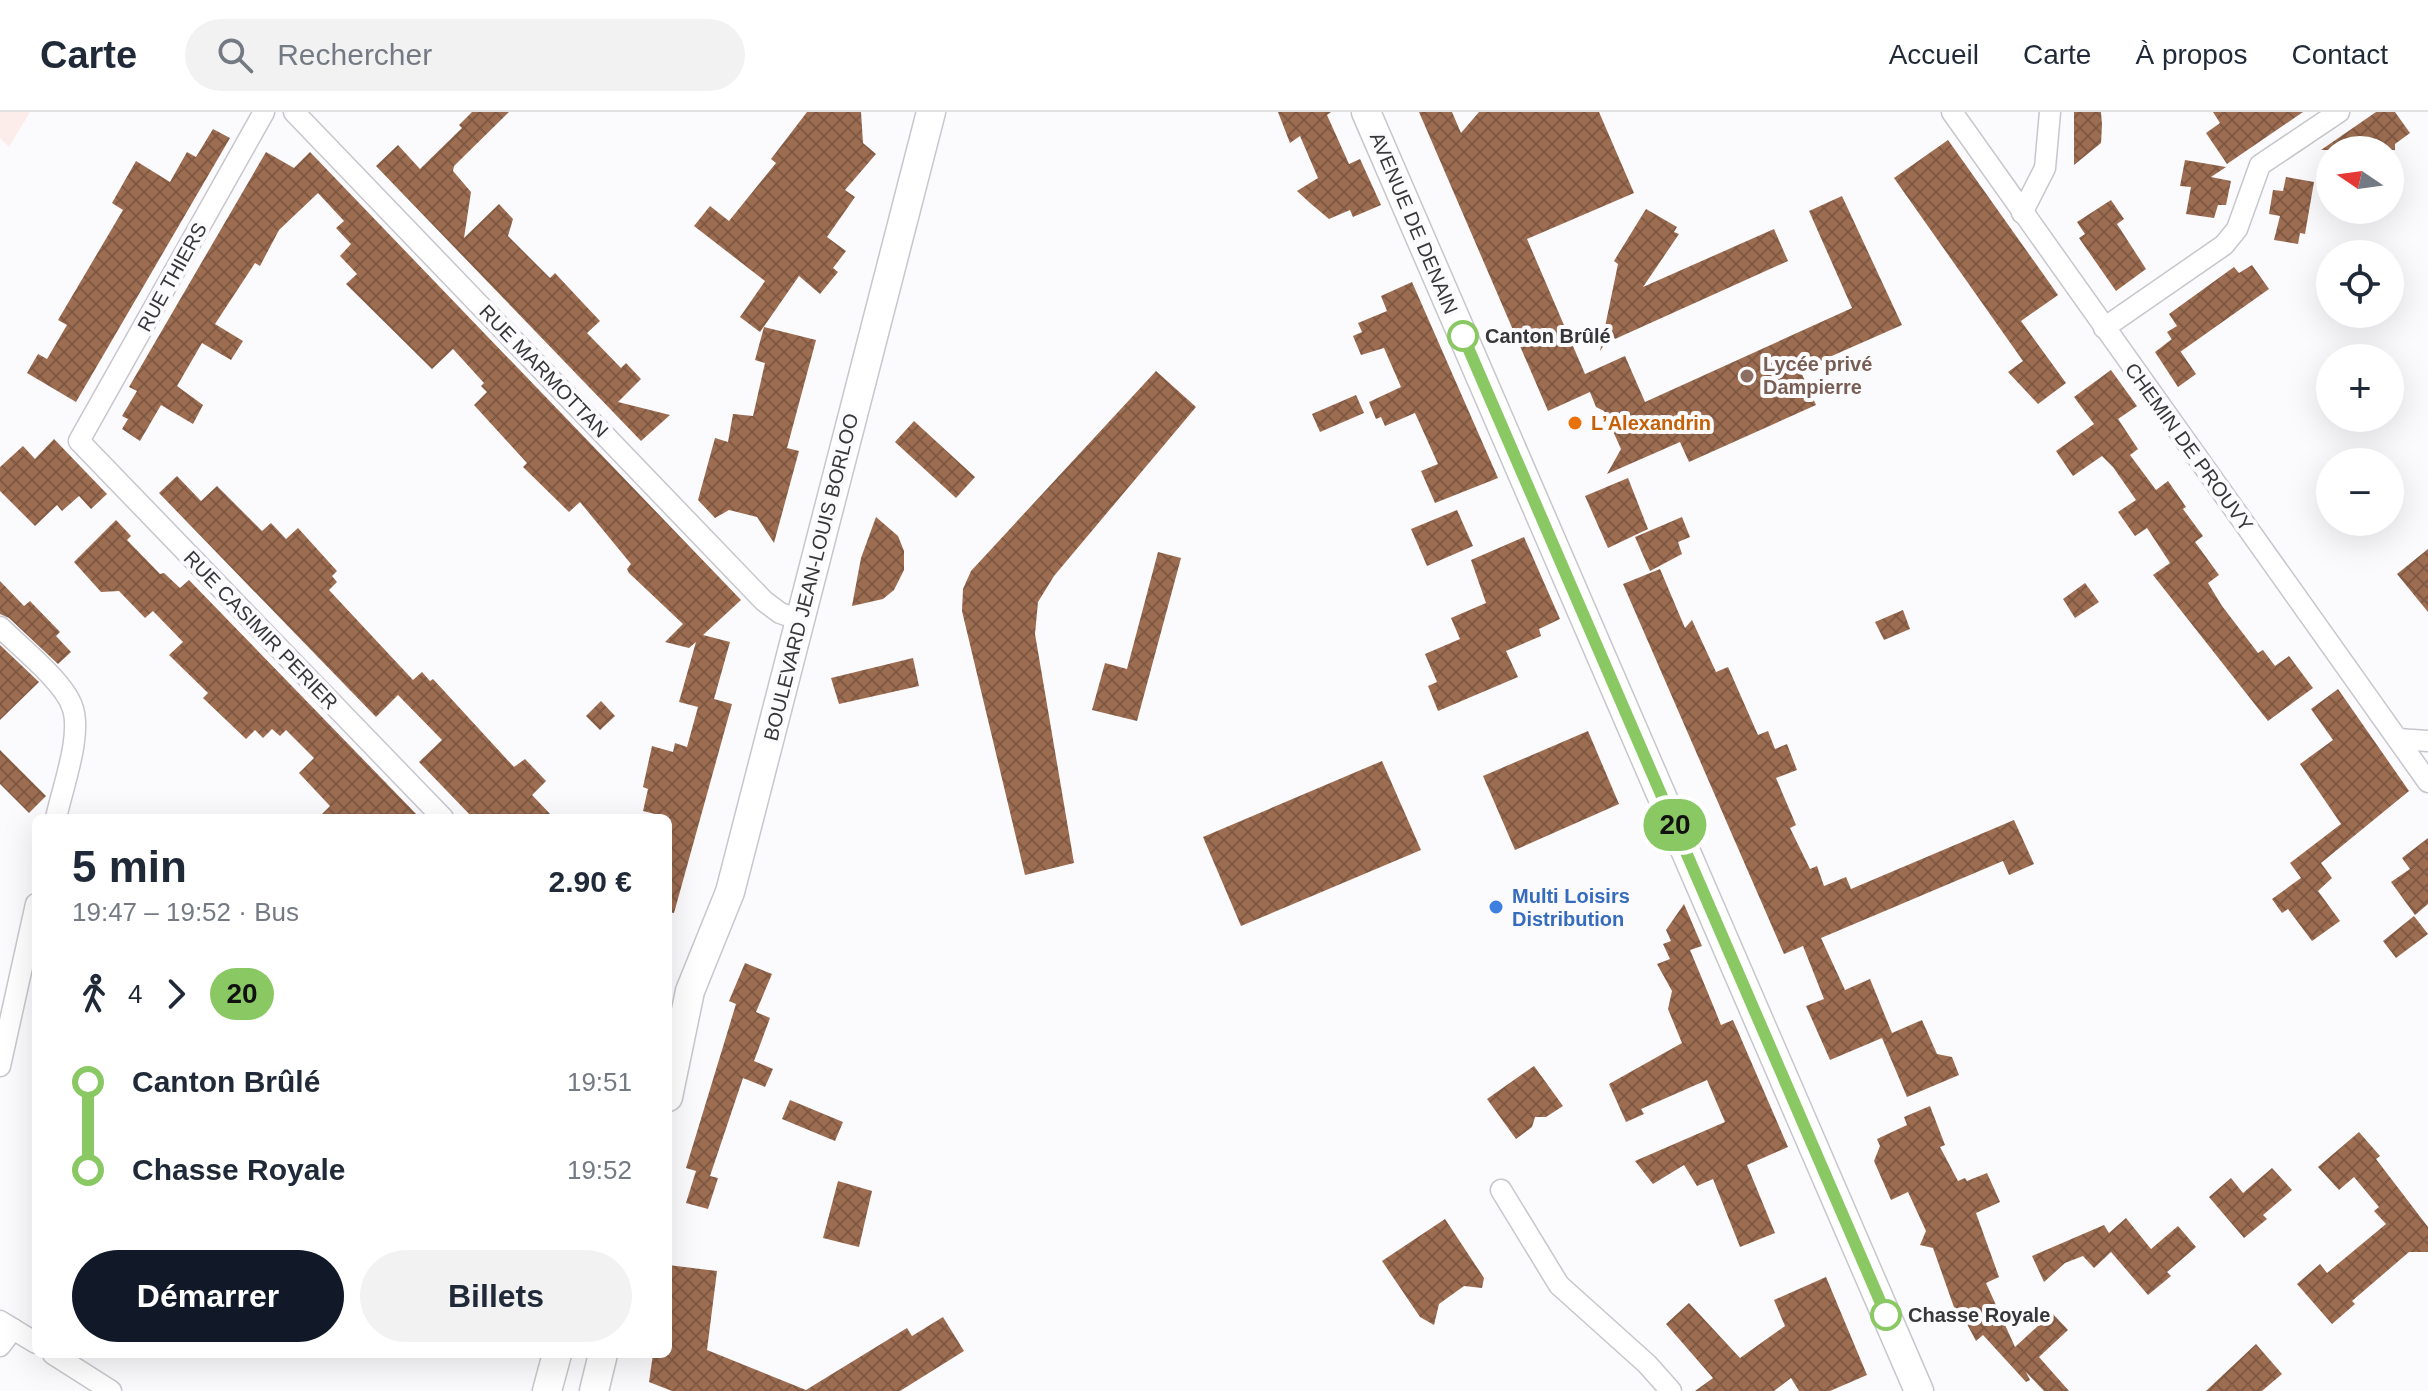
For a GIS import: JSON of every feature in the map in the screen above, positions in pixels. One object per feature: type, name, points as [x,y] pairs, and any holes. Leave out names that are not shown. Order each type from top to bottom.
[{"type":"main road","name":"BOULEVARD JEAN-LOUIS BORLOO","points":[[672,1039],[730,892],[931,112]]},
{"type":"main road","name":"AVENUE DE DENAIN","points":[[1366,112],[1919,1391]]},
{"type":"main road","name":"AVENUE DE DENAIN","points":[[1387,112],[1939,1391]]},
{"type":"main road","points":[[547,1391],[556,1358]]},
{"type":"main road","points":[[594,1391],[602,1358]]},
{"type":"street","name":"RUE THIERS","points":[[79,441],[264,112]]},
{"type":"street","name":"RUE MARMOTTAN","points":[[294,112],[764,601],[780,613],[800,620]]},
{"type":"street","name":"CHEMIN DE PROUVY","points":[[1952,112],[2428,782]]},
{"type":"street","points":[[2022,213],[2045,168],[2050,112]]},
{"type":"street","points":[[2104,328],[2224,245],[2237,229],[2260,165],[2339,112]]},
{"type":"street","name":"RUE CASIMIR PERIER","points":[[79,441],[439,814]]},
{"type":"street","points":[[0,627],[66,695],[74,712],[75,733],[57,814]]},
{"type":"street","points":[[2398,739],[2428,741]]},
{"type":"street","points":[[0,1066],[32,922]]},
{"type":"street","points":[[1501,1190],[1559,1285],[1647,1364],[1671,1391]]},
{"type":"street","points":[[0,1346],[7,1325],[32,1341]]},
{"type":"street","points":[[59,1358],[111,1391]]},
{"type":"shaded area","points":[[0,112],[30,112],[9,147],[0,138]]},
{"type":"building","points":[[472,112],[509,112],[454,166],[453,171],[471,192],[464,238],[499,204],[513,219],[508,236],[550,278],[555,273],[600,321],[587,333],[621,368],[626,363],[641,379],[618,402],[670,415],[641,441],[376,166],[398,145],[420,169],[462,128],[459,125]]},
{"type":"building","points":[[807,112],[861,112],[863,143],[876,154],[845,190],[855,197],[827,237],[846,251],[833,268],[838,272],[820,294],[799,276],[760,332],[740,317],[765,281],[694,226],[710,206],[729,221],[776,163],[771,159]]},
{"type":"building","points":[[1278,112],[1331,112],[1327,115],[1349,164],[1360,159],[1381,205],[1353,217],[1350,210],[1329,219],[1310,203],[1297,191],[1318,178],[1300,136],[1290,143]]},
{"type":"building","points":[[1419,112],[1452,112],[1461,133],[1479,112],[1599,112],[1634,193],[1527,239],[1585,374],[1625,356],[1645,402],[1852,308],[1809,211],[1842,196],[1902,325],[1800,370],[1816,405],[1689,462],[1680,442],[1607,474],[1621,449],[1604,411],[1596,407],[1590,392],[1548,411]]},
{"type":"building","points":[[2074,112],[2101,112],[2102,125],[2101,143],[2074,165]]},
{"type":"building","points":[[2213,112],[2303,112],[2227,164],[2206,133],[2220,123]]},
{"type":"building","points":[[2376,112],[2395,112],[2410,133],[2404,137],[2341,136]]},
{"type":"building","points":[[213,129],[230,138],[76,402],[27,373],[38,354],[47,359],[67,325],[58,320],[123,210],[112,203],[136,161],[170,182],[187,152],[196,157]]},
{"type":"building","points":[[1948,140],[2058,295],[2021,321],[2066,383],[2038,404],[2008,372],[2023,361],[1894,178]]},
{"type":"building","points":[[266,152],[294,168],[310,152],[741,600],[703,635],[730,642],[714,699],[732,704],[674,913],[672,814],[643,811],[648,789],[643,787],[652,746],[673,752],[675,743],[687,747],[698,707],[679,702],[696,642],[689,648],[665,642],[683,624],[629,573],[627,569],[631,564],[580,502],[569,512],[523,467],[527,463],[474,405],[487,392],[481,386],[484,383],[453,349],[432,369],[346,284],[357,274],[340,256],[351,244],[336,228],[344,221],[318,193],[279,230],[260,266],[255,263],[215,324],[243,341],[231,360],[202,343],[177,386],[203,405],[193,424],[161,405],[140,441],[122,429],[128,419],[122,416],[137,391],[129,387]]},
{"type":"building","points":[[2185,160],[2226,167],[2211,177],[2231,181],[2226,205],[2218,205],[2214,218],[2186,214],[2191,187],[2180,186]]},
{"type":"building","points":[[2286,177],[2314,182],[2305,234],[2300,233],[2298,244],[2274,240],[2280,216],[2269,214],[2273,190],[2283,191]]},
{"type":"building","points":[[2111,200],[2124,219],[2117,224],[2146,269],[2116,291],[2079,238],[2085,234],[2077,222]]},
{"type":"building","points":[[1646,209],[1677,227],[1674,232],[1679,234],[1643,287],[1774,229],[1788,261],[1615,339],[1612,333],[1600,351],[1618,264],[1614,261]]},
{"type":"building","points":[[2252,265],[2269,289],[2180,352],[2167,332],[2177,326],[2169,314],[2234,267],[2239,273]]},
{"type":"building","points":[[1412,282],[1498,478],[1435,503],[1421,471],[1438,464],[1415,413],[1385,426],[1381,417],[1376,419],[1369,402],[1401,387],[1384,348],[1361,355],[1353,336],[1362,332],[1358,323],[1387,311],[1381,296]]},
{"type":"building","points":[[764,327],[816,340],[787,448],[799,451],[774,543],[757,517],[729,510],[715,518],[698,500],[715,438],[728,442],[733,414],[753,416],[765,363],[755,360]]},
{"type":"building","points":[[2172,339],[2196,374],[2178,387],[2155,352]]},
{"type":"building","points":[[2111,370],[2137,406],[2118,419],[2138,449],[2130,455],[2156,490],[2168,481],[2186,507],[2183,509],[2203,536],[2195,542],[2219,575],[2208,583],[2222,606],[2258,653],[2263,650],[2275,666],[2289,656],[2313,688],[2268,721],[2153,575],[2170,563],[2147,528],[2135,536],[2118,512],[2136,500],[2113,467],[2102,456],[2073,476],[2056,451],[2094,424],[2074,397]]},
{"type":"building","points":[[1156,371],[1196,407],[1054,576],[1038,602],[1035,634],[1074,863],[1025,875],[962,611],[963,589],[971,571]]},
{"type":"building","points":[[1356,395],[1364,413],[1320,432],[1312,414]]},
{"type":"building","points":[[914,421],[975,477],[956,498],[895,442]]},
{"type":"building","points":[[54,439],[107,494],[91,509],[79,496],[62,511],[57,505],[35,526],[0,491],[0,467],[23,446],[35,459]]},
{"type":"building","points":[[177,476],[201,501],[217,486],[262,531],[271,523],[286,539],[298,528],[337,571],[332,576],[337,582],[329,590],[413,680],[422,672],[430,681],[433,679],[514,767],[525,759],[546,781],[532,795],[550,814],[469,814],[419,762],[442,740],[398,695],[376,717],[159,493]]},
{"type":"building","points":[[1628,478],[1648,529],[1608,548],[1585,496]]},
{"type":"building","points":[[1457,510],[1473,546],[1427,566],[1411,529]]},
{"type":"building","points":[[876,517],[898,536],[904,551],[904,570],[894,590],[883,599],[852,606],[861,558]]},
{"type":"building","points":[[1682,517],[1690,537],[1678,542],[1682,554],[1650,571],[1635,537]]},
{"type":"building","points":[[116,520],[131,536],[127,540],[160,574],[164,573],[180,588],[189,580],[416,814],[322,814],[330,806],[299,773],[314,758],[286,730],[280,736],[272,729],[263,738],[255,730],[246,739],[203,698],[208,693],[169,655],[183,642],[153,611],[145,618],[119,591],[101,592],[74,562]]},
{"type":"building","points":[[1524,537],[1560,619],[1539,629],[1541,636],[1506,651],[1518,677],[1438,711],[1428,686],[1437,682],[1425,654],[1460,639],[1451,618],[1486,603],[1471,560]]},
{"type":"building","points":[[2428,549],[2428,612],[2397,574]]},
{"type":"building","points":[[1158,552],[1181,558],[1137,721],[1092,710],[1105,663],[1127,669]]},
{"type":"building","points":[[1660,569],[1685,628],[1692,620],[1716,672],[1728,667],[1758,735],[1768,731],[1775,749],[1787,744],[1797,770],[1776,778],[1796,825],[1790,828],[1810,869],[1817,866],[1824,886],[1846,877],[1851,889],[2014,820],[2034,864],[2009,875],[2003,861],[1821,938],[1845,990],[1870,979],[1892,1033],[1922,1020],[1937,1054],[1952,1057],[1959,1075],[1907,1097],[1882,1038],[1830,1060],[1806,1006],[1824,999],[1803,946],[1784,954],[1623,584]]},
{"type":"building","points":[[0,581],[24,606],[30,601],[60,632],[56,636],[71,652],[58,664],[9,618],[0,614]]},
{"type":"building","points":[[2085,583],[2099,602],[2075,618],[2063,599]]},
{"type":"building","points":[[1903,610],[1910,629],[1884,640],[1875,622]]},
{"type":"building","points":[[0,645],[39,682],[0,720]]},
{"type":"building","points":[[913,658],[919,686],[839,704],[831,678]]},
{"type":"building","points":[[2338,689],[2409,791],[2321,863],[2332,878],[2318,891],[2340,921],[2312,941],[2288,909],[2282,913],[2272,899],[2301,878],[2290,863],[2341,824],[2300,764],[2333,740],[2311,709]]},
{"type":"building","points":[[601,701],[615,716],[600,730],[586,716]]},
{"type":"building","points":[[1588,731],[1619,804],[1515,850],[1483,776]]},
{"type":"building","points":[[0,750],[46,796],[29,813],[0,784]]},
{"type":"building","points":[[1382,761],[1421,850],[1241,926],[1203,837]]},
{"type":"building","points":[[2428,838],[2428,904],[2415,915],[2391,882],[2410,869],[2402,858]]},
{"type":"building","points":[[1684,904],[1702,946],[1690,950],[1721,1025],[1733,1020],[1788,1147],[1747,1165],[1775,1233],[1740,1247],[1713,1179],[1697,1186],[1684,1165],[1653,1184],[1635,1161],[1725,1122],[1707,1080],[1641,1109],[1644,1114],[1626,1122],[1609,1084],[1682,1043],[1668,1009],[1672,991],[1657,964],[1670,959],[1663,944],[1671,941],[1666,930]]},
{"type":"building","points":[[2414,916],[2428,934],[2396,958],[2383,941]]},
{"type":"building","points":[[745,963],[772,974],[756,1012],[770,1018],[754,1061],[773,1069],[765,1087],[743,1078],[710,1176],[718,1178],[708,1209],[686,1203],[696,1171],[686,1168],[736,1004],[729,1001]]},
{"type":"building","points":[[1534,1066],[1563,1106],[1546,1117],[1535,1117],[1532,1127],[1516,1139],[1487,1099]]},
{"type":"building","points":[[790,1100],[843,1122],[835,1141],[782,1119]]},
{"type":"building","points":[[1930,1106],[1945,1145],[1940,1147],[1958,1181],[1987,1173],[2000,1202],[1976,1213],[1999,1277],[1986,1283],[2015,1347],[2052,1313],[2068,1330],[2039,1357],[2069,1391],[2044,1391],[2026,1372],[2030,1380],[2026,1382],[1983,1335],[1976,1341],[1959,1309],[1955,1310],[1933,1248],[1920,1245],[1926,1231],[1908,1192],[1891,1200],[1874,1161],[1880,1146],[1877,1139],[1907,1125],[1904,1117]]},
{"type":"building","points":[[2359,1132],[2380,1156],[2376,1159],[2428,1227],[2428,1252],[2409,1252],[2352,1301],[2355,1304],[2332,1324],[2297,1284],[2320,1264],[2327,1273],[2386,1224],[2374,1211],[2379,1207],[2354,1177],[2339,1190],[2318,1167]]},
{"type":"building","points":[[2272,1168],[2292,1190],[2263,1215],[2267,1219],[2244,1238],[2209,1197],[2231,1178],[2243,1193]]},
{"type":"building","points":[[838,1181],[872,1191],[859,1247],[823,1238]]},
{"type":"building","points":[[2126,1218],[2151,1249],[2178,1226],[2196,1247],[2167,1272],[2171,1276],[2148,1295],[2111,1252],[2094,1268],[2083,1256],[2065,1263],[2044,1282],[2032,1256],[2104,1225],[2109,1233]]},
{"type":"building","points":[[1445,1219],[1484,1278],[1482,1288],[1464,1286],[1439,1304],[1434,1325],[1420,1317],[1382,1261]]},
{"type":"building","points":[[672,1265],[717,1271],[707,1350],[806,1390],[907,1328],[912,1336],[943,1317],[964,1351],[900,1391],[672,1391],[649,1382],[652,1358],[672,1358]]},
{"type":"building","points":[[1826,1277],[1867,1375],[1830,1391],[1799,1391],[1791,1378],[1774,1391],[1695,1391],[1713,1378],[1666,1324],[1689,1303],[1740,1358],[1785,1326],[1774,1300]]},
{"type":"building","points":[[2256,1344],[2282,1374],[2262,1391],[2206,1391]]},
{"type":"bus line","name":"20","points":[[1463,336],[1886,1315]]},
{"type":"place","name":"Canton Brûlé","points":[[1463,336]]},
{"type":"place","name":"Lycée privé Dampierre","points":[[1747,376]]},
{"type":"place","name":"L’Alexandrin","points":[[1575,423]]},
{"type":"place","name":"Multi Loisirs Distribution","points":[[1496,907]]},
{"type":"place","name":"Chasse Royale","points":[[1886,1315]]}]
